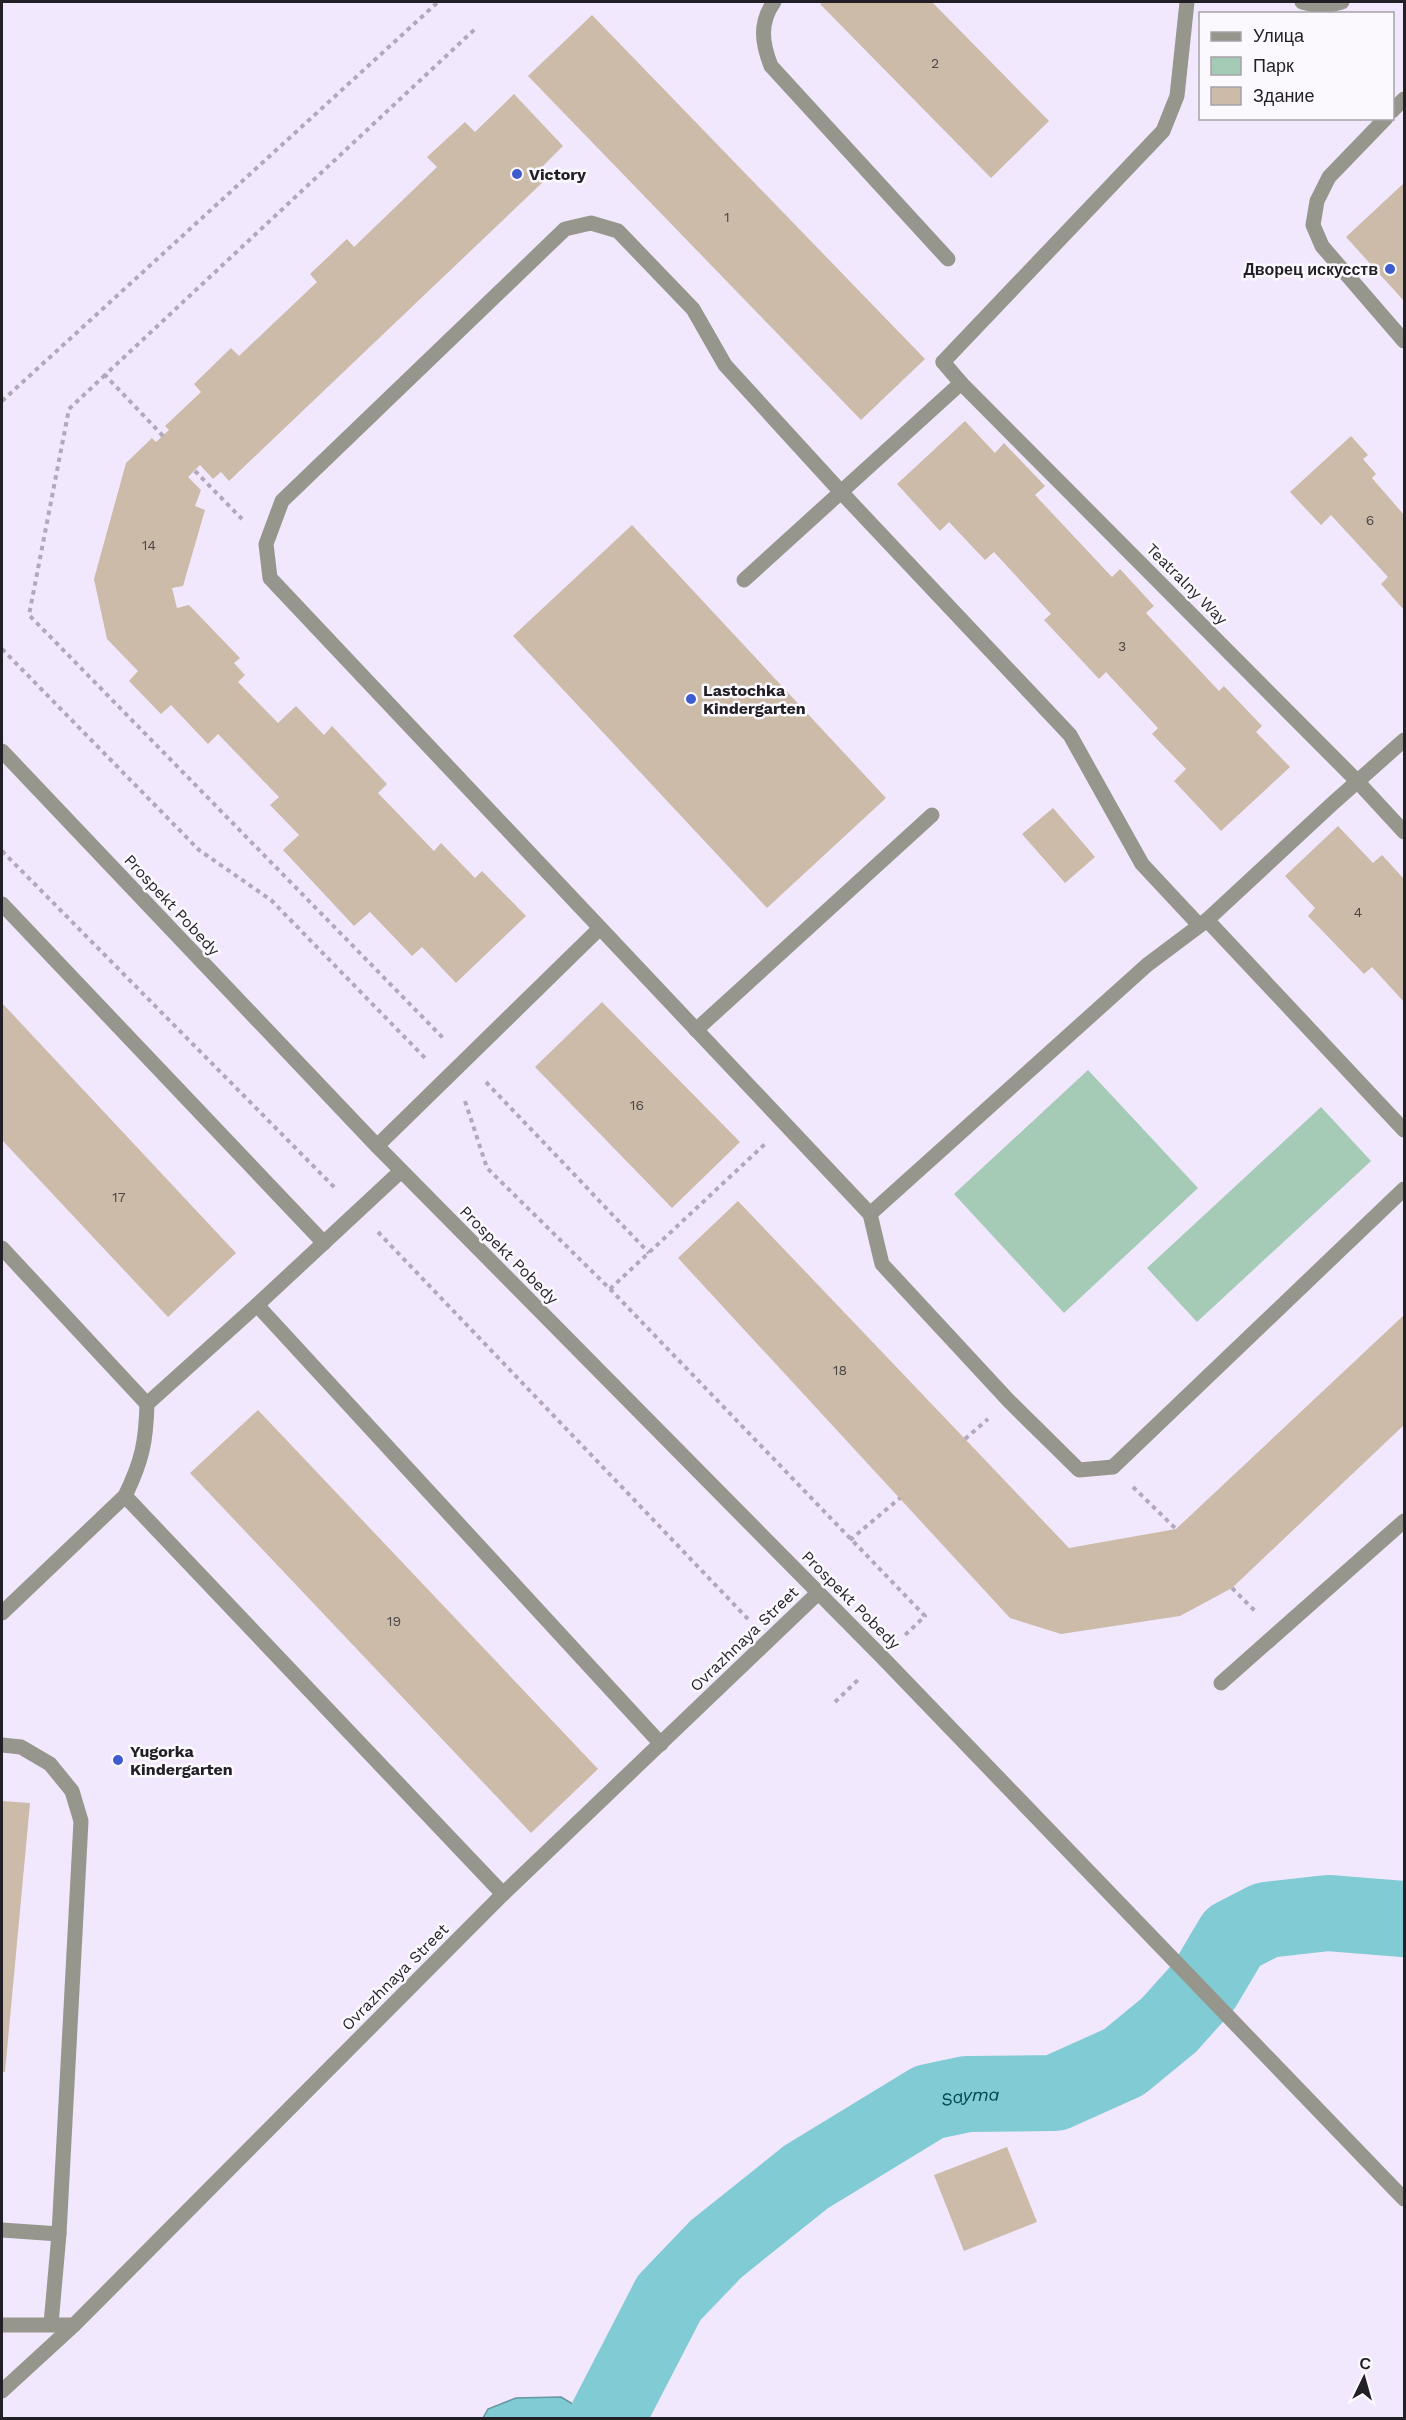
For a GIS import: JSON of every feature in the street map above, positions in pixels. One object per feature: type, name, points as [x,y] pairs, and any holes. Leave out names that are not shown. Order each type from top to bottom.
[{"type":"street","points":[[774,2],[763,22],[764,47],[771,66],[948,259]]},
{"type":"street","name":"Teatralny Way","points":[[1187,2],[1177,96],[1163,131],[943,362],[961,383],[1357,781],[1404,832]]},
{"type":"street","points":[[1302,2],[1322,7],[1342,2]]},
{"type":"street","points":[[1384,120],[1329,177],[1317,201],[1313,225],[1322,246],[1404,342]]},
{"type":"street","points":[[1404,1130],[1203,922],[1142,864],[1070,735],[725,365],[693,309],[618,231],[591,223],[565,229],[282,501],[266,544],[270,578],[870,1214],[882,1264],[1009,1401],[1079,1470],[1113,1467],[1404,1189]]},
{"type":"street","points":[[744,580],[961,383]]},
{"type":"street","points":[[870,1214],[1147,964],[1203,922],[1404,740]]},
{"type":"street","name":"Prospekt Pobedy","points":[[2,751],[401,1171],[882,1657],[1404,2199]]},
{"type":"street","points":[[696,1030],[932,815]]},
{"type":"street","points":[[2,904],[324,1243]]},
{"type":"street","points":[[377,1146],[600,928]]},
{"type":"street","points":[[147,1404],[401,1171]]},
{"type":"street","points":[[2,1248],[147,1404],[146,1439],[139,1468],[125,1496],[2,1613]]},
{"type":"street","points":[[257,1305],[660,1744]]},
{"type":"street","points":[[125,1496],[503,1894]]},
{"type":"street","points":[[1221,1683],[1404,1521]]},
{"type":"street","name":"Ovrazhnaya Street","points":[[2,2391],[74,2325],[503,1894],[818,1593]]},
{"type":"street","points":[[2,1745],[21,1747],[51,1764],[72,1791],[81,1821],[59,2234],[51,2324]]},
{"type":"street","points":[[2,2230],[59,2234]]},
{"type":"street","points":[[2,2325],[74,2325]]},
{"type":"path","points":[[2,401],[438,2]]},
{"type":"path","points":[[476,29],[69,409],[29,615],[464,1060],[649,1253]]},
{"type":"path","points":[[105,375],[163,436]]},
{"type":"path","points":[[195,471],[266,544]]},
{"type":"path","points":[[2,649],[199,850],[271,900],[445,1078],[465,1101],[487,1168],[610,1289],[925,1616],[835,1702]]},
{"type":"path","points":[[2,851],[358,1212],[769,1640]]},
{"type":"path","points":[[610,1289],[785,1126]]},
{"type":"path","points":[[1113,1467],[1176,1529]]},
{"type":"path","points":[[850,1540],[900,1498]]},
{"type":"path","points":[[1232,1588],[1255,1612]]},
{"type":"green space","points":[[1088,1070],[1198,1188],[1064,1313],[954,1194]]},
{"type":"green space","points":[[1321,1107],[1371,1161],[1197,1322],[1147,1268]]},
{"type":"water","points":[[561,2397],[596,2418],[483,2418],[488,2409],[516,2398]]},
{"type":"building","points":[[823,2],[932,2],[1049,121],[991,178],[820,4]]},
{"type":"building","points":[[592,15],[925,359],[861,420],[528,76]]},
{"type":"building","points":[[514,94],[563,146],[535,174],[543,182],[229,481],[221,472],[213,479],[200,465],[188,477],[201,490],[195,506],[205,510],[183,586],[172,588],[177,608],[189,605],[240,658],[234,663],[245,675],[238,682],[278,723],[296,706],[324,735],[332,726],[387,784],[378,793],[434,851],[441,843],[475,878],[482,871],[526,916],[456,983],[422,947],[412,956],[370,912],[354,926],[283,850],[299,835],[270,805],[279,797],[218,734],[208,744],[171,705],[161,714],[129,681],[138,671],[107,639],[94,579],[126,463],[152,438],[156,442],[169,430],[165,426],[201,392],[194,384],[231,348],[239,356],[317,282],[310,274],[347,239],[354,247],[437,167],[427,157],[465,122],[475,132]]},
{"type":"building","name":"Дворец искусств","points":[[1404,183],[1404,301],[1346,237]]},
{"type":"building","points":[[965,421],[995,453],[1004,443],[1045,486],[1035,495],[1112,577],[1120,569],[1154,606],[1146,613],[1219,691],[1224,686],[1262,726],[1256,732],[1290,767],[1221,831],[1174,781],[1186,769],[1152,734],[1158,728],[1106,672],[1099,679],[1044,620],[1051,614],[994,552],[985,560],[949,522],[940,531],[897,484]]},
{"type":"building","points":[[1351,436],[1368,455],[1363,459],[1376,474],[1372,478],[1404,515],[1404,610],[1381,584],[1388,577],[1331,515],[1321,525],[1290,492]]},
{"type":"building","points":[[632,525],[886,798],[767,908],[513,636]]},
{"type":"building","points":[[1053,808],[1095,857],[1065,883],[1022,834]]},
{"type":"building","points":[[1338,826],[1373,863],[1382,855],[1404,879],[1404,1002],[1372,967],[1364,974],[1308,916],[1315,908],[1285,876]]},
{"type":"building","points":[[602,1002],[740,1142],[672,1208],[535,1067]]},
{"type":"building","points":[[2,1003],[236,1253],[168,1317],[2,1140]]},
{"type":"building","points":[[738,1201],[1069,1548],[1176,1529],[1404,1315],[1404,1425],[1232,1588],[1180,1616],[1061,1634],[1010,1618],[678,1258]]},
{"type":"building","points":[[258,1410],[598,1769],[531,1833],[190,1473]]},
{"type":"building","points":[[2,1801],[30,1803],[5,2072],[2,2072]]},
{"type":"building","points":[[1007,2147],[1037,2222],[964,2251],[934,2175]]},
{"type":"waterway","name":"Sayma","points":[[607,2418],[669,2298],[716,2249],[806,2177],[929,2102],[967,2094],[1055,2093],[1124,2062],[1169,2025],[1204,1986],[1233,1937],[1266,1920],[1328,1913],[1404,1919]]},
{"type":"place","name":"Victory","points":[[517,174]]},
{"type":"place","name":"Дворец искусств","points":[[1390,269]]},
{"type":"place","name":"Lastochka Kindergarten","points":[[691,699]]},
{"type":"place","name":"Yugorka Kindergarten","points":[[118,1760]]}]
